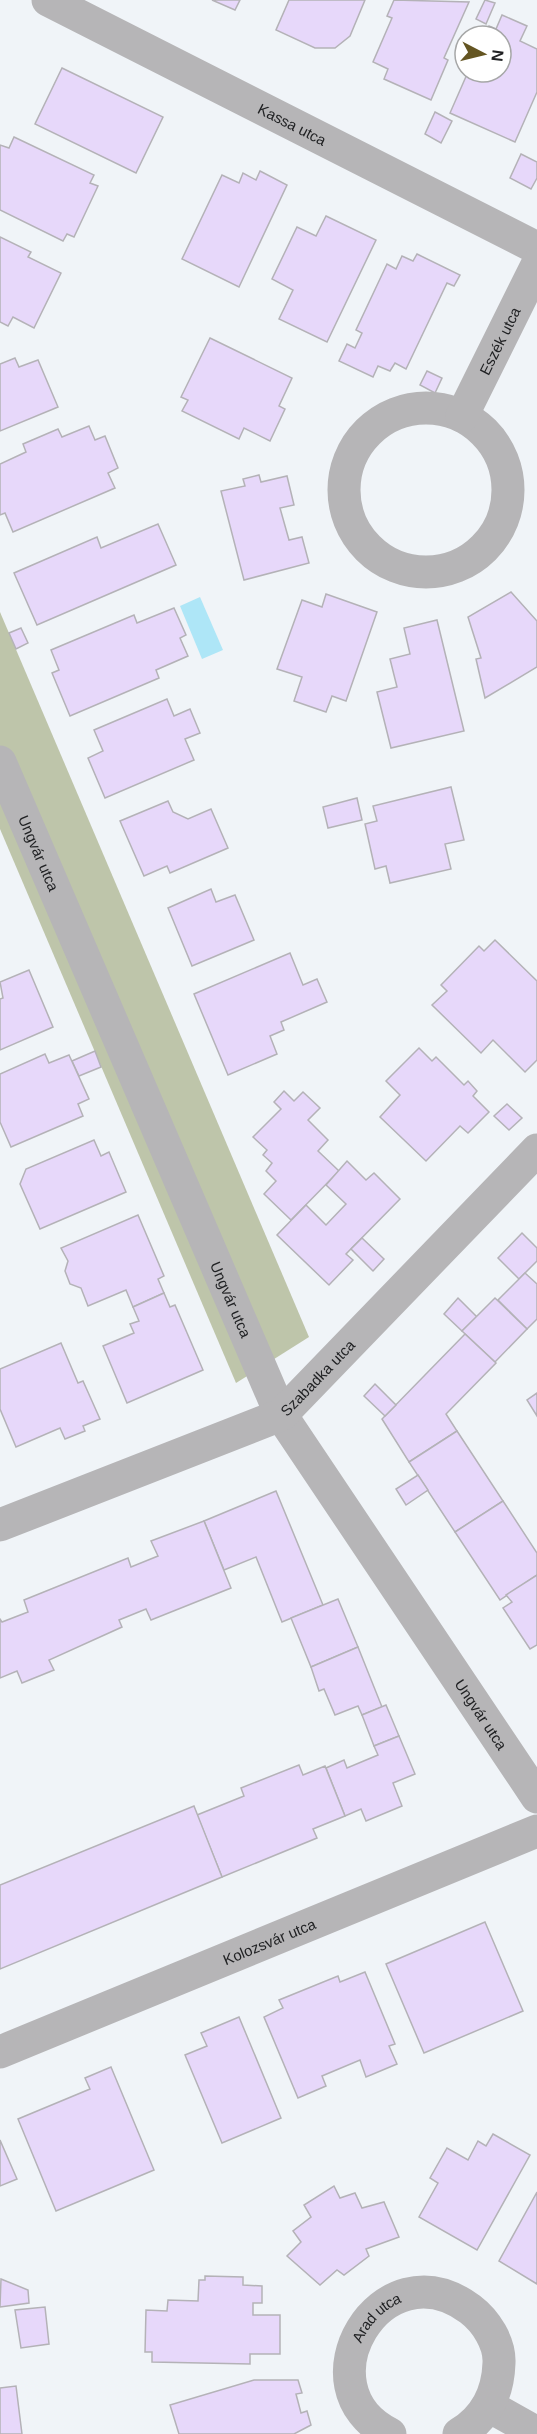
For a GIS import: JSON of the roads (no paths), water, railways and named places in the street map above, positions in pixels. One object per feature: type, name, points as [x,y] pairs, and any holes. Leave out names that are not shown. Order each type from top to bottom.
[{"type":"street","name":"Kassa utca","points":[[48,0],[537,248]]},
{"type":"street","name":"Eszék utca","points":[[462,416],[537,265]]},
{"type":"street","points":[[437,408],[462,416],[485,432],[501,455],[508,482],[506,510],[495,536],[476,556],[451,569],[423,573],[395,567],[373,553],[352,525],[346,508],[345,482],[351,456],[365,434],[386,418],[411,409],[437,408]]},
{"type":"street","name":"Ungvár utca","points":[[0,762],[281,1415],[537,1797]]},
{"type":"street","name":"Szabadka utca","points":[[0,1525],[281,1415],[537,1149]]},
{"type":"street","name":"Kolozsvár utca","points":[[0,2052],[537,1831]]},
{"type":"street","name":"Arad utca","points":[[390,2434],[379,2429],[362,2411],[352,2388],[349,2362],[355,2338],[368,2317],[387,2302],[411,2293],[435,2293],[458,2300],[478,2315],[493,2335],[500,2359],[498,2383],[489,2406],[473,2426],[459,2434]]},
{"type":"street","points":[[489,2406],[537,2433]]},
{"type":"water","points":[[200,597],[223,650],[202,659],[180,606]]}]
